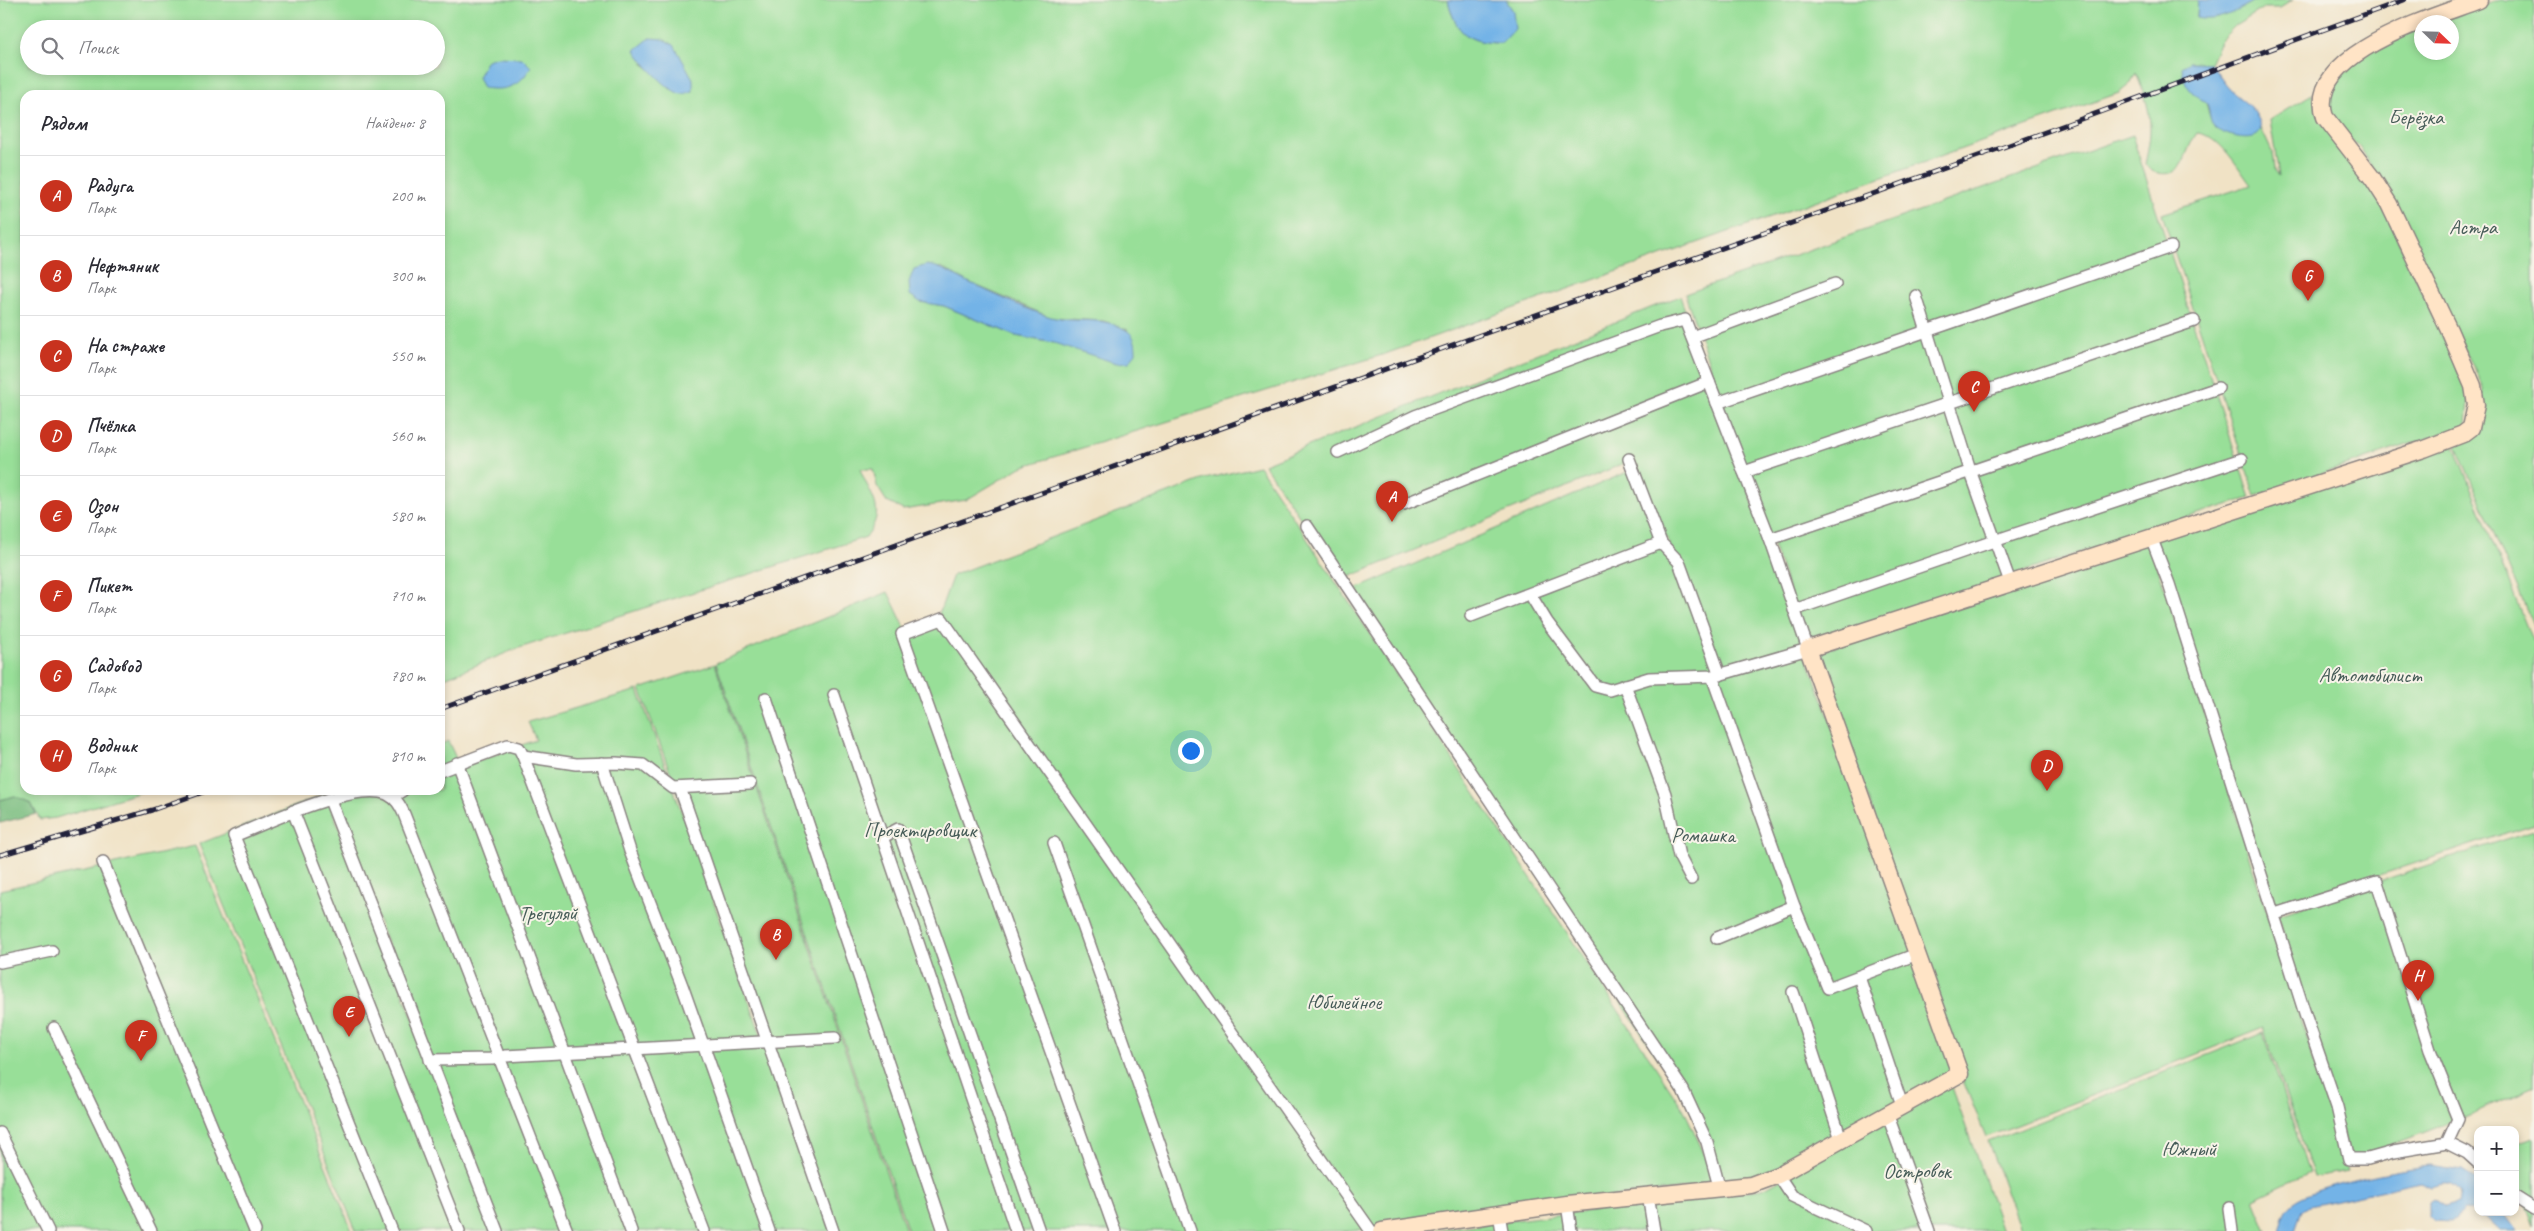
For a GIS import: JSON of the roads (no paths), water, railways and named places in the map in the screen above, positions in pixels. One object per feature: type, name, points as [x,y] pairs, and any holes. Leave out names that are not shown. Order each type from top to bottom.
[{"type":"street","points":[[1530,594],[1595,686],[1610,690],[1649,678],[1716,676],[1808,650],[2010,582],[2430,447],[2463,434],[2471,428],[2476,405],[2473,386],[2449,330],[2388,204],[2373,179],[2325,117],[2322,104],[2324,94],[2334,76],[2354,55],[2376,40],[2479,0]]},
{"type":"street","points":[[1717,403],[2171,247]]},
{"type":"street","points":[[1692,337],[1835,284]]},
{"type":"street","points":[[1916,296],[1971,473],[2010,582]]},
{"type":"street","points":[[1338,452],[1415,416],[1660,326],[1685,320],[1770,540],[1960,1074],[1778,1175],[1751,1185],[1720,1190],[1648,1195],[1567,1204],[1499,1214],[1432,1227],[1382,1231]]},
{"type":"street","points":[[1744,472],[2194,321]]},
{"type":"street","points":[[1404,504],[1709,382]]},
{"type":"street","points":[[1770,540],[2218,388]]},
{"type":"street","points":[[1629,459],[1661,543],[1679,562],[1794,906],[1828,988],[1918,954]]},
{"type":"street","points":[[1794,610],[1994,541],[2242,459]]},
{"type":"street","points":[[1307,526],[1683,1090],[1707,1142],[1720,1190]]},
{"type":"street","points":[[2151,537],[2169,584],[2275,914],[2306,1017],[2337,1106],[2349,1159],[2368,1159],[2392,1152],[2447,1143],[2467,1153],[2474,1159]]},
{"type":"street","points":[[1471,616],[1661,543]]},
{"type":"street","points":[[1115,1231],[902,634],[942,619],[1372,1231]]},
{"type":"street","points":[[1626,685],[1665,794],[1679,856],[1691,879]]},
{"type":"street","points":[[834,695],[1016,1231]]},
{"type":"street","points":[[766,698],[944,1231]]},
{"type":"street","points":[[445,769],[508,745],[519,748],[704,1231]]},
{"type":"street","points":[[523,756],[576,764],[643,765],[673,788],[750,784]]},
{"type":"street","points":[[457,763],[631,1231]]},
{"type":"street","points":[[602,763],[630,852],[769,1231]]},
{"type":"street","points":[[680,788],[833,1231]]},
{"type":"street","points":[[350,795],[293,812],[234,836],[392,1231]]},
{"type":"street","points":[[386,795],[392,797],[404,814],[567,1231]]},
{"type":"street","points":[[330,800],[497,1231]]},
{"type":"street","points":[[293,812],[459,1231]]},
{"type":"street","points":[[883,836],[898,829],[1039,1231]]},
{"type":"street","points":[[1054,843],[1190,1231]]},
{"type":"street","points":[[103,862],[255,1231]]},
{"type":"street","points":[[2275,914],[2377,882],[2430,1050],[2458,1119],[2447,1143]]},
{"type":"street","points":[[1717,938],[1794,906]]},
{"type":"street","points":[[0,962],[52,951]]},
{"type":"street","points":[[1859,977],[1902,1105]]},
{"type":"street","points":[[1793,992],[1840,1140]]},
{"type":"street","points":[[54,1028],[151,1231]]},
{"type":"street","points":[[430,1060],[498,1058],[702,1044],[835,1038]]},
{"type":"street","points":[[1887,1113],[1929,1231]]},
{"type":"street","points":[[0,1132],[48,1231]]},
{"type":"street","points":[[1778,1175],[1792,1196],[1866,1231]]},
{"type":"street","points":[[1648,1195],[1654,1231]]},
{"type":"street","points":[[2519,1200],[2534,1209]]},
{"type":"street","points":[[1567,1204],[1571,1231]]},
{"type":"street","points":[[2229,1208],[2232,1231]]},
{"type":"street","points":[[1499,1214],[1502,1231]]},
{"type":"water","points":[[1448,0],[1506,0],[1513,11],[1515,29],[1502,43],[1490,43],[1472,38],[1460,29],[1451,12]]},
{"type":"water","points":[[2198,0],[2256,0],[2228,15],[2205,19],[2197,18]]},
{"type":"water","points":[[650,38],[663,39],[674,45],[693,79],[693,91],[683,94],[676,92],[663,82],[643,61],[635,50]]},
{"type":"water","points":[[497,57],[522,58],[531,67],[516,84],[498,89],[483,88],[478,77],[487,60]]},
{"type":"water","points":[[2190,62],[2210,63],[2215,68],[2230,89],[2255,113],[2261,127],[2259,133],[2254,137],[2239,137],[2213,127],[2207,104],[2191,91],[2183,76],[2182,67]]},
{"type":"water","points":[[927,265],[942,269],[1008,300],[1051,317],[1098,321],[1117,325],[1131,334],[1135,343],[1136,353],[1129,362],[1116,363],[1054,343],[1016,336],[944,306],[920,302],[910,295],[909,282],[914,269]]},
{"type":"water","points":[[2430,1166],[2462,1171],[2474,1178],[2474,1211],[2464,1210],[2450,1222],[2434,1221],[2429,1216],[2429,1202],[2433,1199],[2445,1207],[2459,1203],[2461,1193],[2454,1186],[2448,1184],[2432,1187],[2421,1182],[2309,1206],[2302,1211],[2295,1231],[2279,1231],[2287,1209],[2292,1203],[2303,1197],[2337,1184],[2399,1170]]},
{"type":"water","points":[[2484,1216],[2506,1216],[2517,1231],[2500,1231]]},
{"type":"railway","points":[[445,707],[2070,123],[2404,0]]},
{"type":"railway","points":[[0,855],[152,810],[195,795]]},
{"type":"place","name":"Садовод","points":[[2308,301]]},
{"type":"place","name":"На страже","points":[[1974,412]]},
{"type":"place","name":"Радуга","points":[[1392,522]]},
{"type":"place","name":"Пчёлка","points":[[2047,791]]},
{"type":"place","name":"Нефтяник","points":[[776,960]]},
{"type":"place","name":"Водник","points":[[2418,1001]]},
{"type":"place","name":"Озон","points":[[349,1037]]},
{"type":"place","name":"Пикет","points":[[141,1061]]},
{"type":"park label","name":"Берёзка","points":[[2416,117]]},
{"type":"park label","name":"Астра","points":[[2473,227]]},
{"type":"park label","name":"Автомобилист","points":[[2370,675]]},
{"type":"park label","name":"Проектировщик","points":[[920,830]]},
{"type":"park label","name":"Ромашка","points":[[1703,835]]},
{"type":"park label","name":"Трегуляй","points":[[548,913]]},
{"type":"park label","name":"Юбилейное","points":[[1344,1002]]},
{"type":"park label","name":"Южный","points":[[2189,1149]]},
{"type":"park label","name":"Островок","points":[[1917,1171]]}]
